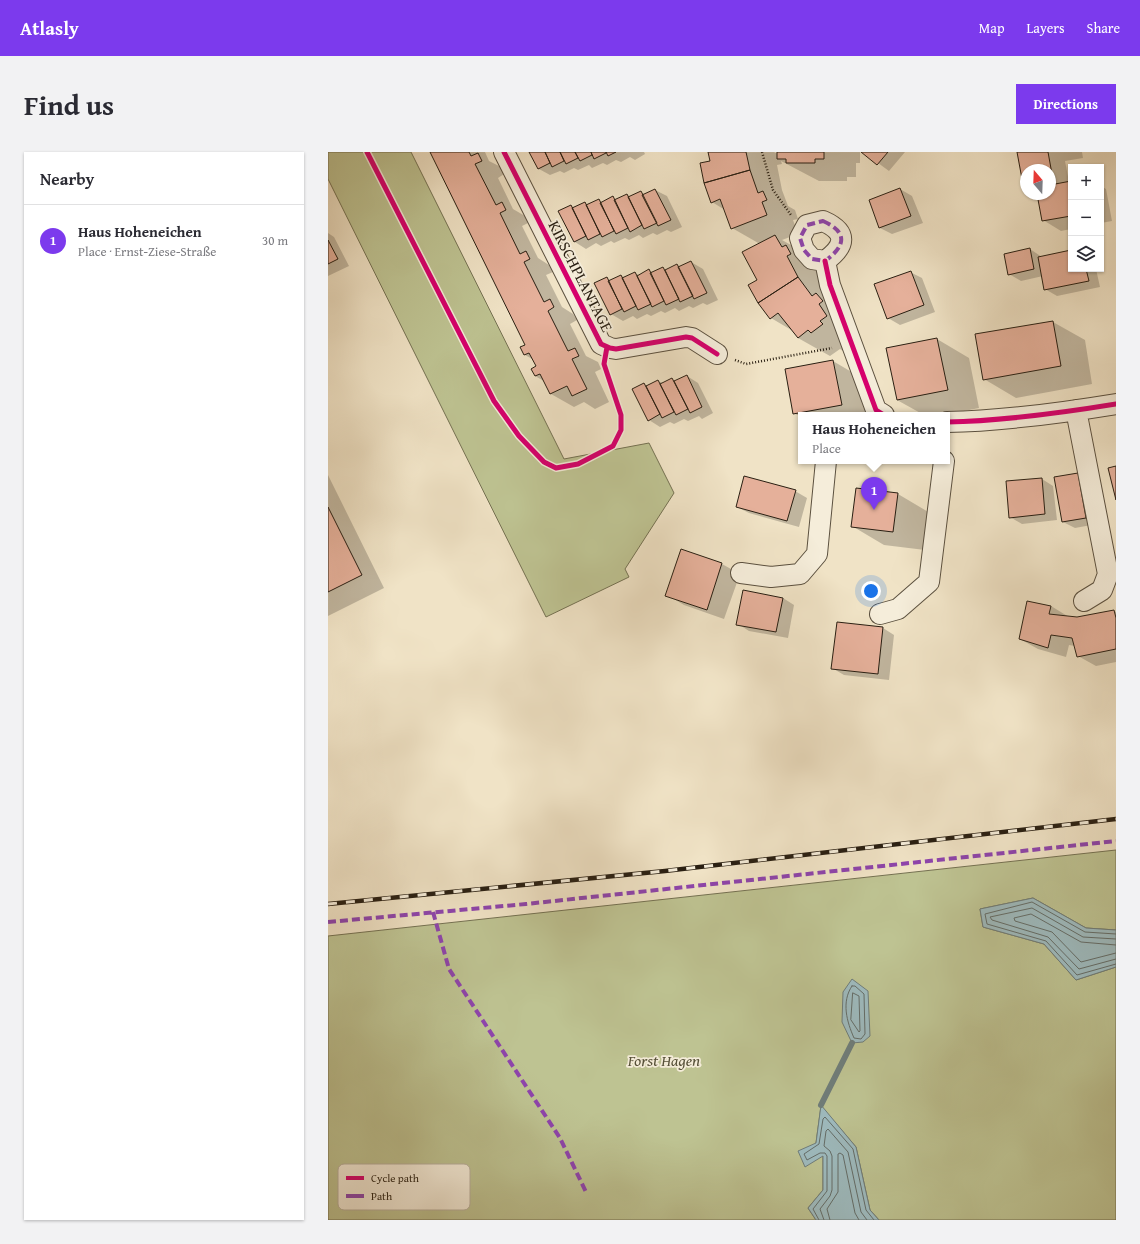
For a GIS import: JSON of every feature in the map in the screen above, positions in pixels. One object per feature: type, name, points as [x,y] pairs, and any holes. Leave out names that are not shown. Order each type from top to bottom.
[{"type":"street","name":"KIRSCHPLANTAGE","points":[[504,152],[601,344],[616,349],[686,337],[692,338],[717,354]]},
{"type":"street","points":[[823,221],[834,226],[838,230],[841,243],[838,252],[825,261],[812,259],[804,250],[800,238],[807,226],[823,221]]},
{"type":"street","points":[[825,261],[830,285],[876,410],[879,412]]},
{"type":"street","points":[[950,426],[1116,404]]},
{"type":"street","points":[[1076,410],[1108,574],[1102,590],[1084,602]]},
{"type":"street","points":[[740,573],[772,578],[800,574],[817,554],[826,464]]},
{"type":"street","points":[[880,614],[898,609],[929,582],[944,464]]},
{"type":"path","points":[[762,152],[772,190],[804,232]]},
{"type":"path","points":[[717,354],[746,364],[852,344]]},
{"type":"green space","points":[[328,152],[411,152],[564,459],[649,443],[674,493],[625,569],[629,577],[546,617],[328,179]]},
{"type":"green space","name":"Forst Hagen","points":[[1116,850],[1116,930],[1086,928],[1033,898],[980,909],[983,927],[1044,944],[1076,980],[1116,967],[1116,1220],[879,1220],[870,1210],[856,1147],[821,1106],[816,1143],[823,1156],[823,1190],[808,1208],[816,1220],[328,1220],[328,936]]},
{"type":"water","points":[[1033,898],[1086,928],[1116,930],[1116,967],[1076,980],[1044,944],[983,927],[980,909]]},
{"type":"water","points":[[852,979],[868,991],[870,1036],[863,1042],[852,1043],[842,1022],[843,992]]},
{"type":"water","points":[[821,1105],[856,1147],[870,1210],[879,1220],[816,1220],[808,1208],[823,1190],[823,1156],[805,1167],[798,1151],[816,1143]]},
{"type":"building","points":[[430,152],[469,152],[471,156],[478,153],[482,161],[475,164],[496,205],[502,202],[506,210],[500,213],[520,254],[526,251],[530,259],[524,262],[544,302],[550,299],[554,307],[548,311],[568,351],[575,348],[579,356],[572,359],[587,389],[572,396],[567,386],[550,394],[540,374],[535,376],[531,369],[536,366],[529,353],[524,355],[520,347],[525,345]]},
{"type":"building","points":[[529,152],[545,152],[550,163],[538,169]]},
{"type":"building","points":[[545,152],[560,152],[564,161],[552,167]]},
{"type":"building","points":[[560,152],[575,152],[578,158],[566,164]]},
{"type":"building","points":[[575,152],[591,152],[592,155],[580,161]]},
{"type":"building","points":[[591,152],[606,152],[606,153],[594,159]]},
{"type":"building","points":[[606,152],[616,152],[608,156]]},
{"type":"building","points":[[708,152],[746,152],[750,170],[704,183],[700,163],[710,161]]},
{"type":"building","points":[[777,152],[824,152],[824,159],[815,159],[815,163],[786,163],[786,159],[777,159]]},
{"type":"building","points":[[861,152],[888,152],[877,165]]},
{"type":"building","points":[[1017,152],[1048,152],[1050,164],[1020,164],[1020,168]]},
{"type":"building","points":[[750,170],[758,193],[763,191],[767,200],[762,202],[767,215],[731,229],[720,199],[711,203],[704,183]]},
{"type":"building","points":[[1068,182],[1068,217],[1042,221],[1038,200],[1056,200],[1056,184]]},
{"type":"building","points":[[900,188],[911,216],[879,228],[869,200]]},
{"type":"building","points":[[655,189],[671,220],[658,226],[642,195]]},
{"type":"building","points":[[641,191],[657,223],[644,229],[628,197]]},
{"type":"building","points":[[627,194],[642,225],[630,232],[614,200]]},
{"type":"building","points":[[613,196],[628,228],[616,234],[600,203]]},
{"type":"building","points":[[599,199],[614,231],[602,237],[586,205]]},
{"type":"building","points":[[585,202],[600,234],[588,240],[572,208]]},
{"type":"building","points":[[571,205],[586,236],[574,242],[558,211]]},
{"type":"building","points":[[775,235],[782,247],[786,245],[791,254],[787,256],[798,277],[758,303],[748,285],[757,280],[742,252]]},
{"type":"building","points":[[328,240],[338,259],[328,264]]},
{"type":"building","points":[[1030,248],[1034,269],[1008,275],[1004,254]]},
{"type":"building","points":[[1068,251],[1068,272],[1087,272],[1089,281],[1044,290],[1038,257]]},
{"type":"building","points":[[691,261],[707,293],[694,299],[678,267]]},
{"type":"building","points":[[677,264],[693,296],[680,302],[665,270]]},
{"type":"building","points":[[663,267],[679,299],[666,305],[650,273]]},
{"type":"building","points":[[649,269],[664,301],[652,307],[637,276]]},
{"type":"building","points":[[911,271],[924,305],[887,319],[874,284]]},
{"type":"building","points":[[635,272],[651,304],[638,310],[622,278]]},
{"type":"building","points":[[621,275],[636,306],[624,312],[608,281]]},
{"type":"building","points":[[607,277],[622,309],[610,315],[594,283]]},
{"type":"building","points":[[798,277],[812,296],[816,293],[823,301],[819,304],[827,316],[820,321],[823,324],[811,333],[808,330],[798,338],[778,313],[770,319],[758,303]]},
{"type":"building","points":[[1053,321],[1061,366],[983,380],[975,334]]},
{"type":"building","points":[[937,338],[948,390],[897,400],[886,348]]},
{"type":"building","points":[[833,360],[842,405],[793,414],[785,369]]},
{"type":"building","points":[[687,375],[702,407],[690,413],[674,381]]},
{"type":"building","points":[[672,378],[688,409],[676,415],[660,384]]},
{"type":"building","points":[[658,380],[674,412],[662,418],[646,386]]},
{"type":"building","points":[[644,383],[660,414],[648,421],[632,389]]},
{"type":"building","points":[[1116,466],[1116,500],[1108,468]]},
{"type":"building","points":[[1078,473],[1086,518],[1062,522],[1054,477]]},
{"type":"building","points":[[744,476],[796,490],[787,521],[736,507]]},
{"type":"building","points":[[1042,478],[1045,514],[1009,518],[1006,481]]},
{"type":"building","points":[[856,488],[898,493],[893,532],[851,527]]},
{"type":"building","points":[[328,507],[362,575],[328,592]]},
{"type":"building","points":[[681,549],[722,563],[707,610],[665,596]]},
{"type":"building","points":[[743,590],[783,598],[776,632],[736,625]]},
{"type":"building","points":[[1027,601],[1051,606],[1049,614],[1077,617],[1114,610],[1116,618],[1116,649],[1077,657],[1072,638],[1051,635],[1048,648],[1019,639]]},
{"type":"building","points":[[837,622],[883,627],[878,674],[831,669]]},
{"type":"waterway","points":[[821,1105],[852,1043]]},
{"type":"railway","points":[[328,904],[665,871],[1116,819]]},
{"type":"marked path","points":[[823,221],[837,230],[841,240],[837,250],[825,261],[812,259],[804,250],[800,238],[807,225],[823,221]]},
{"type":"marked path","points":[[328,922],[526,904],[1116,841]]},
{"type":"marked path","points":[[433,912],[449,969],[560,1138],[587,1194]]},
{"type":"cycle path","points":[[367,152],[494,401],[519,436],[544,462],[556,468],[578,464],[613,446],[621,430],[621,415],[604,364],[607,347]]},
{"type":"cycle path","points":[[504,152],[601,344],[616,349],[686,337],[692,338],[717,354]]},
{"type":"cycle path","points":[[825,261],[830,285],[876,410],[879,412]]},
{"type":"cycle path","points":[[950,422],[1032,416],[1116,404]]},
{"type":"place","name":"Haus Hoheneichen","points":[[874,510]]}]
